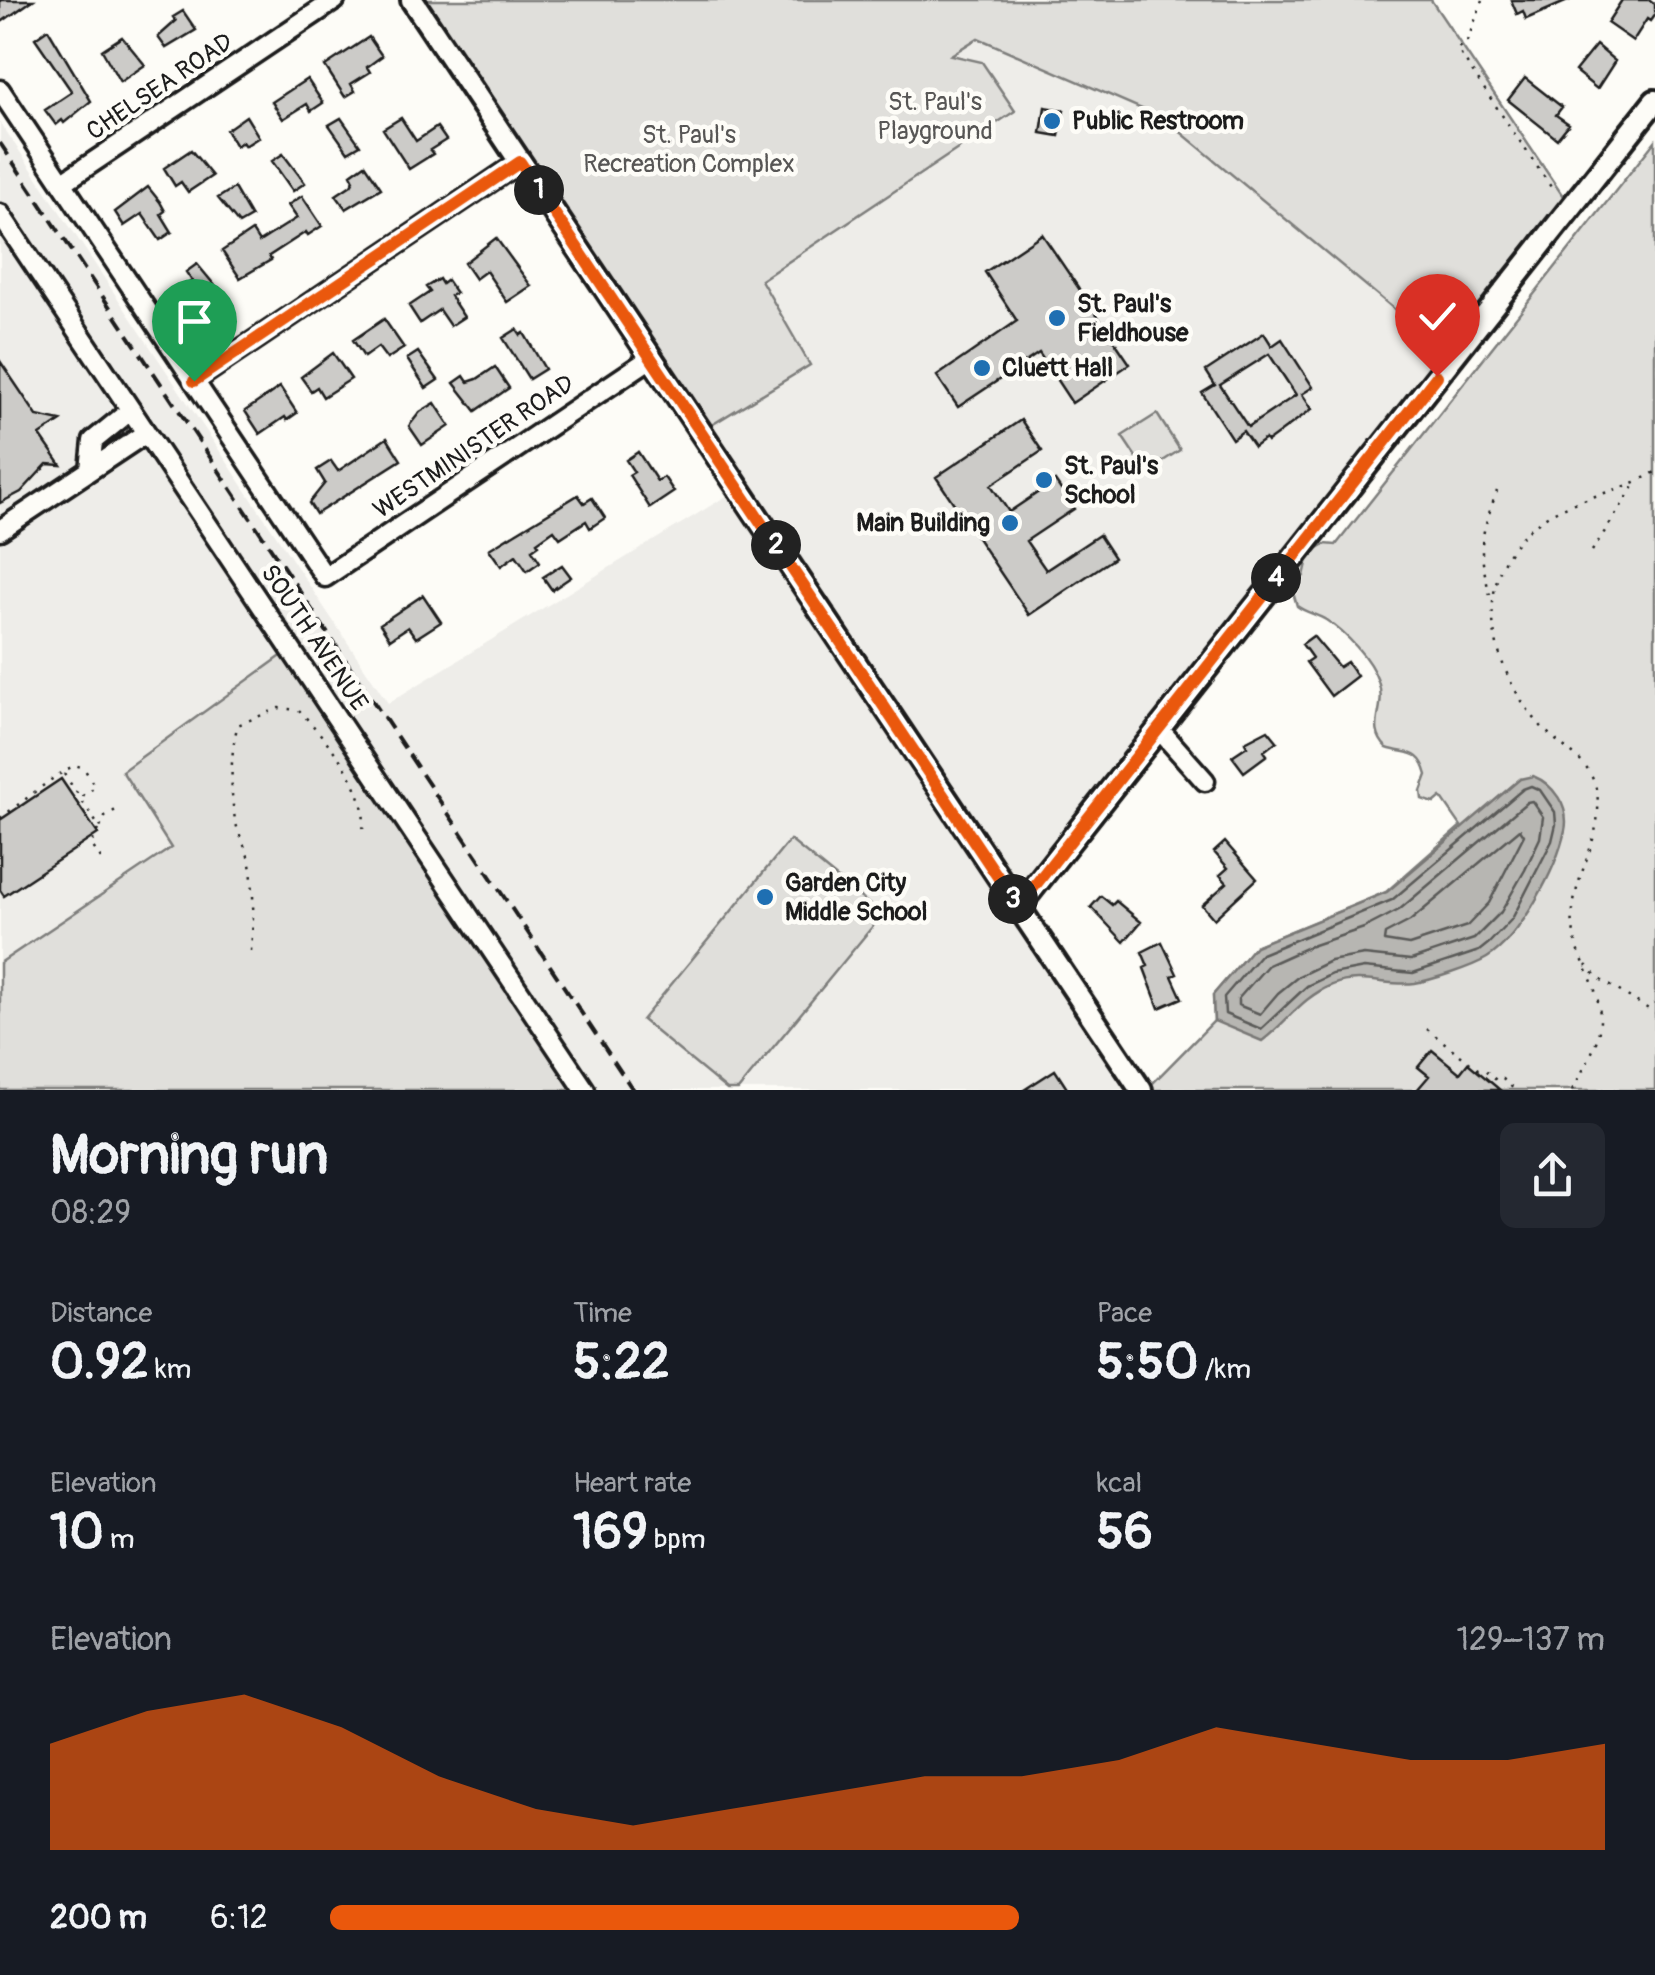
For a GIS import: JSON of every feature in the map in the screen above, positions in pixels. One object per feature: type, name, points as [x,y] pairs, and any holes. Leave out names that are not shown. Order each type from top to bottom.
[{"type":"main road","points":[[412,0],[1142,1090]]},
{"type":"main road","points":[[1018,907],[1655,101]]},
{"type":"street","name":"CHELSEA ROAD","points":[[62,183],[335,0]]},
{"type":"street","points":[[0,90],[194,381],[520,162]]},
{"type":"street","name":"SOUTH AVENUE","points":[[0,214],[586,1090]]},
{"type":"street","name":"WESTMINISTER ROAD","points":[[194,381],[325,577],[651,358]]},
{"type":"street","points":[[90,470],[93,442],[131,410]]},
{"type":"street","points":[[0,530],[146,433]]},
{"type":"street","points":[[1158,728],[1205,781]]},
{"type":"path","points":[[1484,0],[1467,41],[1457,49],[1553,190]]},
{"type":"path","points":[[43,468],[52,481]]},
{"type":"path","points":[[1491,597],[1511,550],[1530,529],[1562,508],[1636,484],[1655,472]]},
{"type":"path","points":[[1592,551],[1636,484]]},
{"type":"path","points":[[1497,490],[1480,539],[1480,557],[1503,664],[1538,723],[1577,756],[1592,776],[1598,794],[1598,814],[1572,920],[1575,946],[1598,1002],[1601,1032],[1572,1090]]},
{"type":"path","points":[[251,950],[254,890],[246,845],[234,809],[233,739],[238,725],[279,708],[299,710],[344,768],[364,803],[362,834]]},
{"type":"path","points":[[0,818],[23,803],[28,794],[76,765],[84,768],[95,787],[80,798]]},
{"type":"path","points":[[62,772],[100,828]]},
{"type":"path","points":[[101,859],[91,844],[105,818],[120,807]]},
{"type":"path","points":[[1582,960],[1598,978],[1655,1013]]},
{"type":"path","points":[[1427,1029],[1478,1069],[1516,1090]]},
{"type":"shaded area","points":[[978,38],[1165,119],[1452,357],[1019,906],[1142,1090],[589,1090],[291,650],[122,771],[171,848],[0,963],[0,122],[388,703],[738,489],[700,432],[760,280],[921,175],[874,102]]},
{"type":"green space","name":"St. Paul's Recreation Complex","points":[[412,0],[1431,0],[1571,208],[1452,357],[1165,119],[978,38],[951,55],[982,62],[1015,111],[761,280],[810,365],[700,432]]},
{"type":"green space","points":[[1655,141],[1655,1090],[1146,1090],[1214,1021],[1213,995],[1255,946],[1386,892],[1461,826],[1441,797],[1434,803],[1422,799],[1427,775],[1421,760],[1387,748],[1381,740],[1377,725],[1381,700],[1378,681],[1363,655],[1334,625],[1297,606],[1292,589],[1304,576],[1313,551],[1325,544],[1336,545]]},
{"type":"green space","points":[[1157,414],[1180,450],[1146,472],[1122,436]]},
{"type":"green space","points":[[291,649],[578,1090],[0,1090],[0,963],[171,848],[122,771]]},
{"type":"green space","points":[[790,840],[882,915],[738,1090],[727,1090],[642,1020]]},
{"type":"water","points":[[1533,776],[1558,797],[1565,813],[1561,846],[1525,918],[1487,958],[1415,983],[1353,980],[1332,985],[1303,1003],[1262,1041],[1214,1021],[1213,995],[1255,946],[1387,892],[1520,779]]},
{"type":"building","points":[[0,0],[33,0],[0,23]]},
{"type":"building","points":[[1511,0],[1570,0],[1526,19],[1523,11],[1517,14]]},
{"type":"building","points":[[1622,0],[1650,0],[1655,4],[1655,14],[1650,21],[1647,19],[1633,41],[1607,23]]},
{"type":"building","points":[[183,11],[196,30],[166,48],[158,37],[176,21],[173,17]]},
{"type":"building","points":[[48,29],[91,101],[56,125],[45,110],[72,92],[35,38]]},
{"type":"building","points":[[122,37],[145,65],[120,82],[102,50]]},
{"type":"building","points":[[369,37],[382,56],[367,67],[370,72],[351,84],[355,91],[345,97],[325,66]]},
{"type":"building","points":[[1596,45],[1615,61],[1597,89],[1575,71]]},
{"type":"building","points":[[1525,78],[1562,107],[1556,115],[1569,124],[1557,139],[1508,100]]},
{"type":"building","points":[[307,79],[323,103],[311,111],[307,104],[283,119],[272,102]]},
{"type":"building","name":"Public Restroom","points":[[1045,107],[1064,110],[1059,136],[1041,133]]},
{"type":"building","points":[[246,116],[259,137],[245,146],[242,142],[236,146],[226,130]]},
{"type":"building","points":[[341,118],[360,145],[348,152],[329,125]]},
{"type":"building","points":[[401,118],[416,141],[437,127],[446,140],[409,169],[383,129]]},
{"type":"building","points":[[191,150],[212,176],[188,192],[181,182],[175,186],[164,168]]},
{"type":"building","points":[[283,154],[305,183],[293,191],[272,161]]},
{"type":"building","points":[[365,164],[381,188],[346,209],[336,195],[351,185],[351,174]]},
{"type":"building","points":[[148,187],[165,211],[161,214],[172,232],[160,240],[142,214],[124,226],[115,212]]},
{"type":"building","points":[[234,188],[251,217],[239,224],[218,198]]},
{"type":"building","points":[[302,196],[322,226],[308,235],[306,232],[240,278],[222,251],[252,231],[259,242],[297,218],[288,205]]},
{"type":"building","name":"St. Paul's Fieldhouse","points":[[1042,234],[1130,364],[1072,403],[1039,353],[958,407],[937,376],[1017,321],[985,272]]},
{"type":"building","points":[[496,238],[531,286],[507,302],[486,271],[475,279],[464,263]]},
{"type":"building","points":[[197,264],[221,293],[184,317],[176,305],[184,300],[178,290],[192,281],[186,272]]},
{"type":"building","points":[[439,279],[442,284],[447,280],[456,293],[450,296],[464,317],[450,326],[439,310],[420,323],[409,306],[430,292],[426,287]]},
{"type":"building","points":[[384,319],[404,348],[387,359],[378,347],[364,357],[353,340]]},
{"type":"building","points":[[517,329],[521,335],[524,333],[545,369],[529,379],[503,338]]},
{"type":"building","points":[[1264,333],[1272,346],[1282,339],[1313,387],[1302,394],[1312,409],[1254,447],[1243,431],[1232,439],[1202,393],[1215,385],[1206,371]],"holes":[[[1269,354],[1296,395],[1248,427],[1220,385]]]},
{"type":"building","points":[[418,352],[438,380],[426,388],[407,359]]},
{"type":"building","points":[[333,353],[351,379],[323,397],[317,387],[311,391],[301,377]]},
{"type":"building","points":[[0,361],[37,416],[61,421],[40,435],[61,465],[47,464],[21,492],[0,503]]},
{"type":"building","points":[[495,367],[509,388],[476,411],[454,383],[464,376],[468,382],[477,379]]},
{"type":"building","points":[[280,387],[297,413],[260,434],[245,411]]},
{"type":"building","points":[[435,403],[450,426],[422,445],[409,426],[420,412]]},
{"type":"building","name":"Main Building","points":[[1021,420],[1042,451],[991,485],[1009,512],[1055,481],[1074,509],[1026,541],[1046,570],[1099,535],[1114,558],[1029,615],[936,477]]},
{"type":"building","points":[[387,438],[401,460],[316,514],[309,503],[325,483],[317,470],[331,461],[338,471]]},
{"type":"building","points":[[638,452],[657,481],[664,477],[674,492],[650,508],[629,475],[634,472],[626,460]]},
{"type":"building","points":[[578,495],[584,503],[592,498],[605,518],[590,528],[586,521],[560,538],[554,530],[537,542],[539,545],[532,550],[540,562],[527,571],[516,555],[501,566],[489,549]]},
{"type":"building","points":[[562,565],[571,577],[552,590],[543,577]]},
{"type":"building","points":[[423,595],[441,622],[416,638],[408,627],[390,639],[380,624]]},
{"type":"building","points":[[1313,636],[1339,667],[1347,662],[1357,676],[1331,696],[1306,662],[1312,658],[1302,644]]},
{"type":"building","points":[[1268,730],[1277,741],[1264,751],[1267,755],[1244,772],[1232,756],[1247,746],[1245,742]]},
{"type":"building","points":[[61,779],[98,834],[4,896],[0,890],[0,820]]},
{"type":"building","points":[[1225,842],[1257,879],[1214,919],[1202,905],[1227,883],[1220,875],[1228,868],[1214,852]]},
{"type":"building","points":[[1101,896],[1112,905],[1116,901],[1141,922],[1124,942],[1091,907]]},
{"type":"building","points":[[1162,942],[1177,974],[1172,976],[1182,998],[1159,1008],[1142,952]]},
{"type":"building","points":[[1432,1050],[1460,1073],[1468,1063],[1500,1090],[1417,1090],[1429,1076],[1418,1067]]},
{"type":"building","points":[[1055,1070],[1068,1090],[1024,1090]]},
{"type":"railway","points":[[0,143],[633,1090]]},
{"type":"place","name":"Public Restroom","points":[[1052,121]]},
{"type":"place","name":"St. Paul's Fieldhouse","points":[[1057,318]]},
{"type":"place","name":"Cluett Hall","points":[[982,368]]},
{"type":"place","name":"St. Paul's School","points":[[1044,480]]},
{"type":"place","name":"Main Building","points":[[1010,523]]},
{"type":"place","name":"Garden City Middle School","points":[[765,897]]},
{"type":"route","points":[[194,381],[520,162],[1018,907],[1437,376]]},
{"type":"park label","name":"St. Paul's Playground","points":[[935,116]]}]
